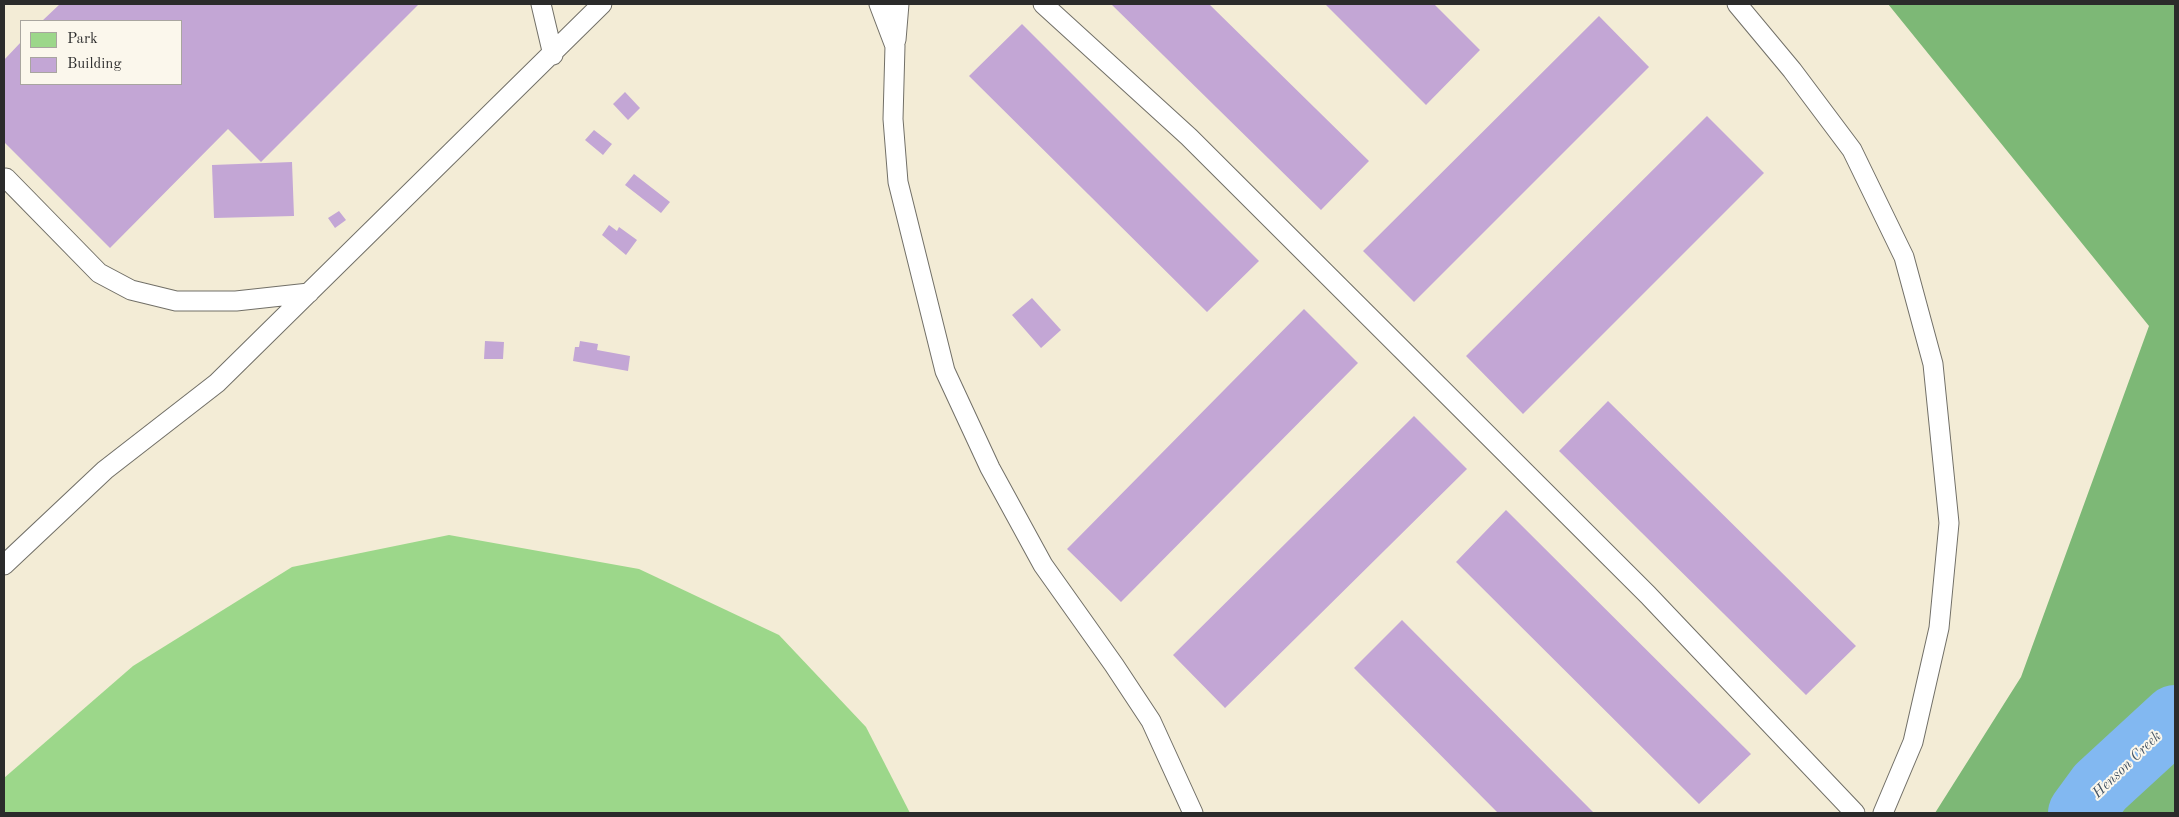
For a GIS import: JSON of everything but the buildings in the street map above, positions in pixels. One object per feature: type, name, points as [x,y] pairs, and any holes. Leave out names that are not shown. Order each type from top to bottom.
[{"type":"lane","points":[[541,4],[553,55]]},
{"type":"lane","points":[[4,565],[106,470],[216,383],[553,55],[602,4]]},
{"type":"lane","points":[[880,4],[895,46]]},
{"type":"lane","points":[[899,4],[895,46],[893,119],[898,182],[945,371],[990,468],[1043,565],[1151,721],[1193,813]]},
{"type":"lane","points":[[1043,4],[1189,137],[1648,595],[1856,813]]},
{"type":"lane","points":[[1736,4],[1792,70],[1852,150],[1904,257],[1933,364],[1949,523],[1939,628],[1913,742],[1883,813]]},
{"type":"lane","points":[[6,178],[99,273],[131,290],[176,301],[236,301],[309,293]]},
{"type":"green space","points":[[1888,4],[2175,4],[2175,813],[1935,813],[2021,677],[2149,326]]},
{"type":"green space","points":[[449,535],[639,569],[779,635],[866,727],[910,813],[4,813],[4,778],[133,666],[292,567]]},
{"type":"waterway","name":"Henson Creek","points":[[2081,813],[2100,787],[2175,718]]}]
